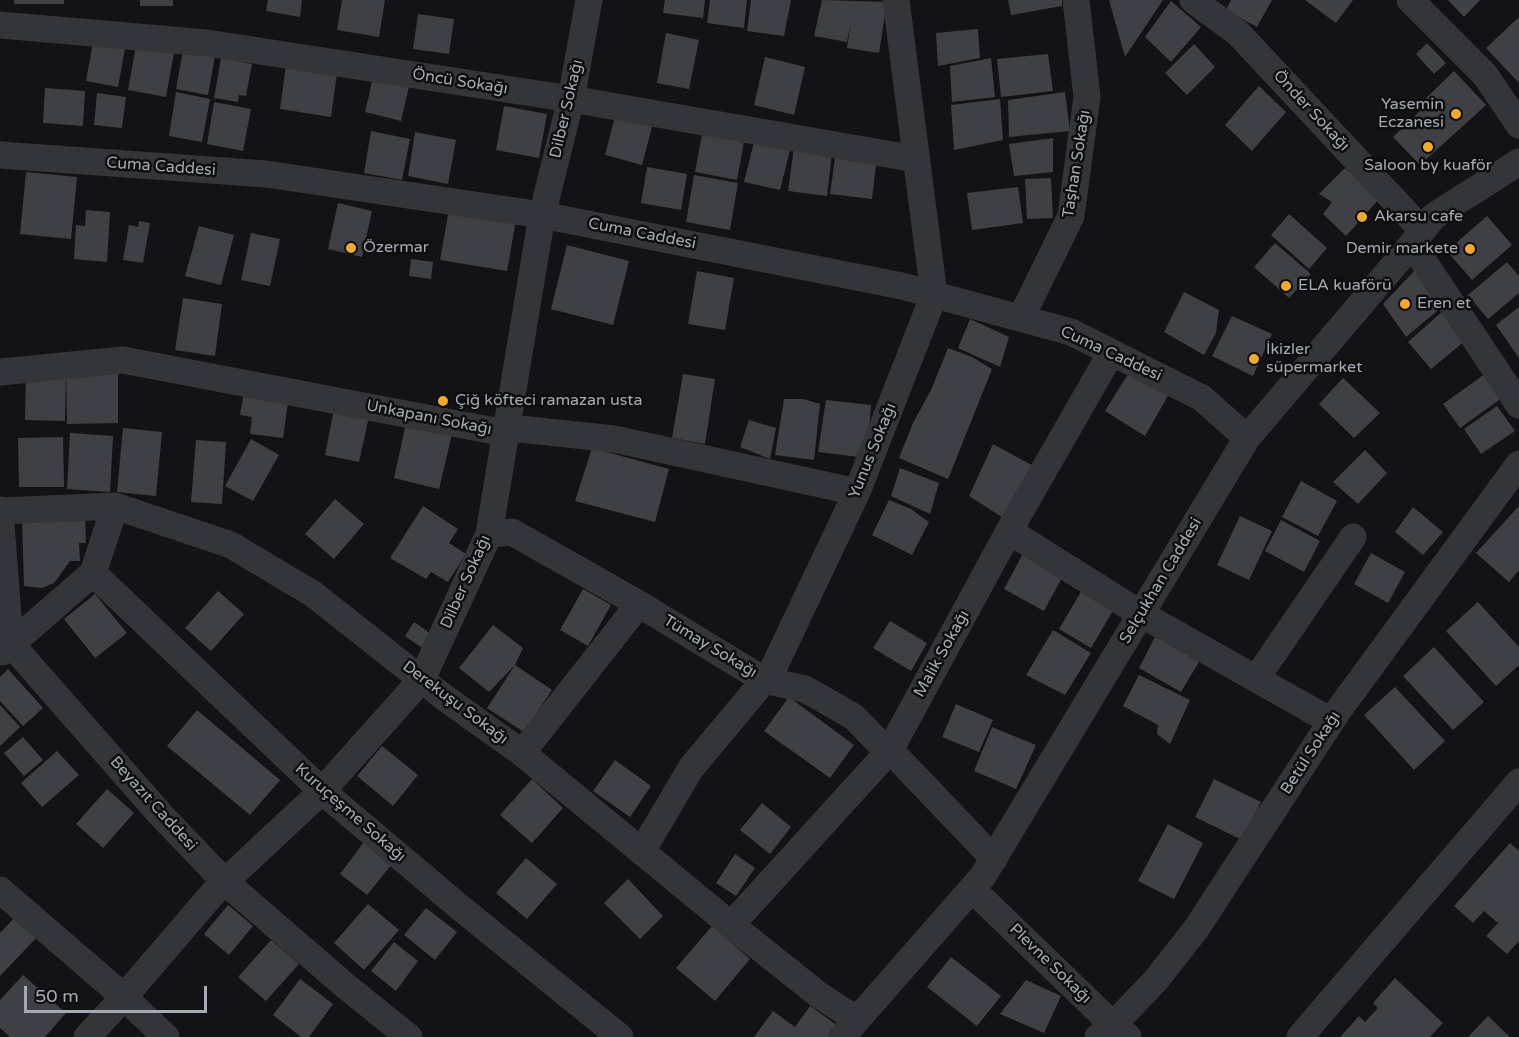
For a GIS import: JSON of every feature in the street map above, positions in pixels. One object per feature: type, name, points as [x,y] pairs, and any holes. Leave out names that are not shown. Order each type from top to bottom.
[{"type":"street","name":"Dilber Sokağı","points":[[87,1037],[225,882],[322,791],[422,679],[489,534],[542,215],[571,99],[589,0]]},
{"type":"street","name":"Yunus Sokağı","points":[[642,851],[691,768],[772,671],[857,492],[934,295],[896,0]]},
{"type":"street","name":"Taşhan Sokağı","points":[[1021,318],[1071,216],[1087,97],[1076,0]]},
{"type":"street","name":"Önder Sokağı","points":[[1193,0],[1238,33],[1417,237],[1519,405]]},
{"type":"street","points":[[1410,0],[1485,75],[1519,125]]},
{"type":"street","name":"Öncü Sokağı","points":[[0,25],[207,43],[571,99],[916,159]]},
{"type":"street","name":"Cuma Caddesi","points":[[0,155],[266,174],[542,215],[902,286],[1071,332],[1202,398],[1247,438]]},
{"type":"street","name":"Selçukhan Caddesi","points":[[849,1028],[983,876],[1247,438],[1434,216],[1519,162]]},
{"type":"street","name":"Malik Sokağı","points":[[731,925],[890,750],[1009,531],[1112,352]]},
{"type":"street","name":"Unkapanı Sokağı","points":[[0,372],[123,360],[505,433],[520,429],[614,439],[857,492]]},
{"type":"street","name":"Betül Sokağı","points":[[1113,1033],[1196,929],[1331,721],[1519,464]]},
{"type":"street","points":[[5,648],[93,573],[115,506]]},
{"type":"street","name":"Derekuşu Sokağı","points":[[0,511],[115,506],[231,545],[313,594],[522,753],[819,995],[849,1028]]},
{"type":"street","points":[[0,511],[5,648]]},
{"type":"street","points":[[1009,531],[1141,614],[1331,721]]},
{"type":"street","name":"Tümay Sokağı","points":[[489,534],[512,532],[639,604],[764,680],[806,689],[854,717],[876,741],[890,750],[994,859]]},
{"type":"street","points":[[1256,679],[1353,537]]},
{"type":"street","name":"Kuruçeşme Sokağı","points":[[93,573],[322,791],[463,910],[620,1037]]},
{"type":"street","points":[[522,753],[639,604]]},
{"type":"street","name":"Beyazıt Caddesi","points":[[5,648],[225,882],[348,988],[409,1037]]},
{"type":"street","points":[[1300,1037],[1519,782]]},
{"type":"street","name":"Plevne Sokağı","points":[[972,889],[1113,1033]]},
{"type":"street","points":[[2,895],[124,997],[166,1037]]},
{"type":"building","points":[[14,0],[64,0],[64,4],[14,4]]},
{"type":"building","points":[[140,0],[173,0],[173,6],[140,6]]},
{"type":"building","points":[[268,0],[302,0],[300,17],[266,11]]},
{"type":"building","points":[[342,0],[385,0],[379,37],[337,30]]},
{"type":"building","points":[[665,0],[705,0],[703,18],[663,13]]},
{"type":"building","points":[[710,0],[747,0],[744,28],[707,23]]},
{"type":"building","points":[[751,0],[791,0],[784,36],[747,31]]},
{"type":"building","points":[[822,0],[887,2],[879,53],[847,48],[851,21],[847,42],[814,36]]},
{"type":"building","points":[[1008,0],[1062,0],[1062,6],[1011,15]]},
{"type":"building","points":[[1109,0],[1163,0],[1125,57]]},
{"type":"building","points":[[1231,0],[1272,0],[1257,27],[1226,10]]},
{"type":"building","points":[[1305,0],[1353,0],[1336,23]]},
{"type":"building","points":[[1448,0],[1480,0],[1464,17]]},
{"type":"building","points":[[1171,1],[1201,27],[1171,62],[1145,37]]},
{"type":"building","points":[[418,14],[454,19],[449,54],[413,49]]},
{"type":"building","points":[[1519,17],[1519,83],[1486,48]]},
{"type":"building","points":[[978,29],[980,58],[938,66],[936,33]]},
{"type":"building","points":[[666,33],[699,40],[689,89],[657,83]]},
{"type":"building","points":[[94,37],[126,43],[118,87],[86,81]]},
{"type":"building","points":[[137,40],[175,47],[166,97],[128,90]]},
{"type":"building","points":[[1427,43],[1446,63],[1434,74],[1416,54]]},
{"type":"building","points":[[1194,44],[1215,67],[1187,95],[1165,73]]},
{"type":"building","points":[[183,50],[215,56],[208,95],[176,89]]},
{"type":"building","points":[[1048,54],[1053,91],[1001,97],[997,59]]},
{"type":"building","points":[[765,57],[805,67],[794,115],[754,105]]},
{"type":"building","points":[[221,58],[252,64],[246,96],[239,95],[238,102],[214,98]]},
{"type":"building","points":[[991,58],[995,97],[952,102],[950,66]]},
{"type":"building","points":[[286,65],[337,73],[331,117],[280,109]]},
{"type":"building","points":[[1454,71],[1486,105],[1420,165],[1393,137],[1424,107],[1421,103]]},
{"type":"building","points":[[374,73],[410,82],[401,121],[365,112]]},
{"type":"building","points":[[1259,86],[1286,112],[1252,151],[1225,125]]},
{"type":"building","points":[[45,88],[85,91],[83,126],[43,123]]},
{"type":"building","points":[[176,92],[210,99],[202,142],[169,136]]},
{"type":"building","points":[[1065,92],[1070,131],[1009,137],[1008,100]]},
{"type":"building","points":[[97,93],[126,97],[122,128],[94,125]]},
{"type":"building","points":[[1000,99],[1003,140],[954,150],[951,105]]},
{"type":"building","points":[[214,102],[251,109],[243,151],[207,144]]},
{"type":"building","points":[[504,106],[547,114],[539,158],[496,150]]},
{"type":"building","points":[[616,113],[653,123],[642,165],[605,155]]},
{"type":"building","points":[[371,131],[410,139],[402,180],[364,173]]},
{"type":"building","points":[[415,132],[456,140],[448,184],[408,176]]},
{"type":"building","points":[[702,134],[744,142],[737,180],[695,172]]},
{"type":"building","points":[[1053,138],[1053,172],[1014,176],[1009,144]]},
{"type":"building","points":[[754,142],[790,150],[780,190],[744,182]]},
{"type":"building","points":[[794,147],[832,153],[827,196],[788,191]]},
{"type":"building","points":[[836,151],[877,157],[872,199],[830,194]]},
{"type":"building","points":[[647,167],[687,174],[681,210],[641,203]]},
{"type":"building","points":[[1345,168],[1380,198],[1346,236],[1323,214],[1332,202],[1319,194]]},
{"type":"building","points":[[26,172],[77,177],[71,239],[20,234]]},
{"type":"building","points":[[694,175],[738,183],[730,230],[686,222]]},
{"type":"building","points":[[1051,178],[1053,218],[1027,219],[1025,179]]},
{"type":"building","points":[[1018,187],[1023,223],[972,230],[967,193]]},
{"type":"building","points":[[338,203],[372,211],[362,257],[328,249]]},
{"type":"building","points":[[449,209],[516,220],[507,271],[440,260]]},
{"type":"building","points":[[86,210],[110,212],[107,262],[74,259],[76,225],[85,226]]},
{"type":"building","points":[[1289,214],[1327,248],[1309,269],[1271,235]]},
{"type":"building","points":[[1487,216],[1512,245],[1472,280],[1447,251]]},
{"type":"building","points":[[139,221],[150,223],[143,263],[123,260],[129,225],[138,227]]},
{"type":"building","points":[[199,226],[234,235],[221,285],[185,276]]},
{"type":"building","points":[[251,233],[280,239],[270,286],[241,280]]},
{"type":"building","points":[[1275,243],[1311,274],[1289,298],[1254,267]]},
{"type":"building","points":[[567,245],[629,261],[613,325],[551,309]]},
{"type":"building","points":[[411,259],[433,262],[431,279],[409,276]]},
{"type":"building","points":[[1507,262],[1519,276],[1519,293],[1488,319],[1468,295]]},
{"type":"building","points":[[1416,269],[1443,306],[1406,337],[1383,304]]},
{"type":"building","points":[[697,271],[734,278],[725,330],[688,324]]},
{"type":"building","points":[[1184,292],[1219,310],[1216,333],[1204,355],[1164,332]]},
{"type":"building","points":[[183,298],[222,304],[215,356],[175,350]]},
{"type":"building","points":[[1519,307],[1519,358],[1496,325]]},
{"type":"building","points":[[1444,310],[1465,341],[1431,369],[1408,342]]},
{"type":"building","points":[[1232,316],[1272,334],[1253,376],[1212,356]]},
{"type":"building","points":[[970,319],[1009,337],[1000,367],[958,348]]},
{"type":"building","points":[[948,348],[972,357],[992,369],[948,479],[899,458]]},
{"type":"building","points":[[66,369],[118,369],[118,423],[67,424]]},
{"type":"building","points":[[1130,371],[1169,394],[1145,436],[1105,411]]},
{"type":"building","points":[[26,373],[66,374],[65,421],[25,420]]},
{"type":"building","points":[[683,374],[715,379],[705,444],[672,438]]},
{"type":"building","points":[[1485,374],[1502,398],[1460,428],[1443,404]]},
{"type":"building","points":[[1343,378],[1380,413],[1354,438],[1319,404]]},
{"type":"building","points":[[289,395],[283,438],[250,434],[252,417],[240,415],[243,397]]},
{"type":"building","points":[[784,399],[803,399],[820,404],[814,460],[775,455]]},
{"type":"building","points":[[826,400],[871,405],[867,458],[818,452]]},
{"type":"building","points":[[335,404],[370,412],[359,462],[325,455]]},
{"type":"building","points":[[1497,406],[1515,431],[1481,454],[1464,429]]},
{"type":"building","points":[[749,420],[776,428],[770,459],[740,447]]},
{"type":"building","points":[[406,423],[452,434],[439,489],[394,478]]},
{"type":"building","points":[[123,428],[162,432],[156,496],[117,492]]},
{"type":"building","points":[[70,433],[113,436],[110,492],[67,489]]},
{"type":"building","points":[[63,437],[64,487],[19,487],[18,438]]},
{"type":"building","points":[[251,439],[279,455],[253,501],[225,486]]},
{"type":"building","points":[[196,440],[226,442],[222,504],[191,502]]},
{"type":"building","points":[[993,444],[1039,469],[1011,523],[969,496]]},
{"type":"building","points":[[592,448],[669,469],[655,522],[575,501]]},
{"type":"building","points":[[1365,450],[1387,473],[1358,504],[1333,482]]},
{"type":"building","points":[[900,468],[939,483],[930,514],[891,496]]},
{"type":"building","points":[[1301,481],[1337,501],[1318,536],[1282,517]]},
{"type":"building","points":[[335,499],[364,524],[334,559],[305,534]]},
{"type":"building","points":[[889,500],[911,509],[929,522],[912,555],[872,535]]},
{"type":"building","points":[[423,506],[458,529],[449,543],[466,554],[448,582],[431,572],[426,579],[390,558]]},
{"type":"building","points":[[1519,506],[1519,570],[1509,582],[1476,553]]},
{"type":"building","points":[[1413,507],[1443,532],[1423,555],[1395,532]]},
{"type":"building","points":[[85,515],[86,543],[79,543],[80,561],[70,561],[54,583],[42,588],[24,586],[22,517]]},
{"type":"building","points":[[1240,516],[1272,531],[1249,580],[1217,565]]},
{"type":"building","points":[[1281,520],[1320,541],[1304,572],[1265,551]]},
{"type":"building","points":[[1026,548],[1066,570],[1044,611],[1004,589]]},
{"type":"building","points":[[1371,553],[1405,572],[1388,603],[1354,584]]},
{"type":"building","points":[[1085,585],[1117,604],[1091,648],[1059,629]]},
{"type":"building","points":[[583,589],[611,605],[588,646],[560,630]]},
{"type":"building","points":[[218,591],[244,614],[211,651],[185,628]]},
{"type":"building","points":[[95,594],[127,633],[95,658],[64,619]]},
{"type":"building","points":[[1478,602],[1519,647],[1519,665],[1496,686],[1446,631]]},
{"type":"building","points":[[890,621],[927,643],[911,671],[873,648]]},
{"type":"building","points":[[414,622],[434,636],[425,650],[405,636]]},
{"type":"building","points":[[493,625],[523,648],[515,665],[489,692],[459,668]]},
{"type":"building","points":[[1053,630],[1091,653],[1065,695],[1026,675]]},
{"type":"building","points":[[1156,635],[1200,660],[1181,692],[1139,668]]},
{"type":"building","points":[[1434,647],[1484,702],[1453,730],[1403,676]]},
{"type":"building","points":[[515,665],[552,690],[524,732],[487,708]]},
{"type":"building","points":[[8,669],[43,708],[23,726],[0,701],[0,677]]},
{"type":"building","points":[[1139,675],[1190,700],[1170,744],[1157,734],[1158,725],[1123,706]]},
{"type":"building","points":[[1395,687],[1445,741],[1414,770],[1364,715]]},
{"type":"building","points":[[789,697],[854,745],[830,778],[764,731]]},
{"type":"building","points":[[956,704],[993,720],[979,752],[942,737]]},
{"type":"building","points":[[0,705],[20,727],[0,746]]},
{"type":"building","points":[[197,710],[280,780],[250,815],[167,746]]},
{"type":"building","points":[[992,727],[1036,745],[1016,789],[974,771]]},
{"type":"building","points":[[23,737],[43,760],[24,776],[4,753]]},
{"type":"building","points":[[382,746],[418,775],[393,806],[357,776]]},
{"type":"building","points":[[57,751],[79,775],[42,807],[21,783]]},
{"type":"building","points":[[615,760],[651,786],[630,817],[593,791]]},
{"type":"building","points":[[532,779],[563,808],[532,843],[500,815]]},
{"type":"building","points":[[1214,779],[1261,802],[1242,840],[1195,817]]},
{"type":"building","points":[[107,789],[134,813],[103,848],[76,824]]},
{"type":"building","points":[[762,803],[791,827],[770,854],[740,830]]},
{"type":"building","points":[[1168,824],[1203,843],[1174,899],[1138,881]]},
{"type":"building","points":[[364,842],[392,864],[367,895],[340,874]]},
{"type":"building","points":[[1510,843],[1519,851],[1519,941],[1507,954],[1486,936],[1498,923],[1484,911],[1473,923],[1454,906]]},
{"type":"building","points":[[735,854],[755,868],[736,896],[716,883]]},
{"type":"building","points":[[526,858],[557,884],[527,919],[496,893]]},
{"type":"building","points":[[628,879],[663,916],[640,939],[604,903]]},
{"type":"building","points":[[368,904],[399,930],[364,970],[334,943]]},
{"type":"building","points":[[228,905],[253,926],[229,955],[204,934]]},
{"type":"building","points":[[426,908],[457,932],[435,960],[404,935]]},
{"type":"building","points":[[18,914],[40,934],[0,976],[0,933]]},
{"type":"building","points":[[712,926],[750,959],[715,1001],[676,968]]},
{"type":"building","points":[[271,940],[299,964],[266,1001],[238,977]]},
{"type":"building","points":[[394,942],[418,961],[396,991],[371,971]]},
{"type":"building","points":[[951,957],[1001,996],[977,1026],[927,987]]},
{"type":"building","points":[[23,975],[66,1013],[45,1037],[10,1037],[0,1028],[0,1000]]},
{"type":"building","points":[[1395,978],[1443,1023],[1430,1037],[1340,1037],[1359,1016],[1365,1022],[1378,1008],[1373,1003]]},
{"type":"building","points":[[300,979],[333,1004],[309,1037],[301,1037],[273,1015]]},
{"type":"building","points":[[1026,980],[1061,996],[1044,1033],[1000,1014]]},
{"type":"building","points":[[810,1006],[838,1026],[831,1037],[754,1037],[773,1011],[795,1027]]},
{"type":"building","points":[[1488,1016],[1510,1037],[1468,1037]]},
{"type":"place","name":"Yasemin Eczanesi","points":[[1456,114]]},
{"type":"place","name":"Saloon by kuaför","points":[[1428,147]]},
{"type":"place","name":"Akarsu cafe","points":[[1362,217]]},
{"type":"place","name":"Özermar","points":[[351,248]]},
{"type":"place","name":"Demir markete","points":[[1470,249]]},
{"type":"place","name":"ELA kuaförü","points":[[1286,286]]},
{"type":"place","name":"Eren et","points":[[1405,304]]},
{"type":"place","name":"İkizler süpermarket","points":[[1254,359]]},
{"type":"place","name":"Çiğ köfteci ramazan usta","points":[[443,401]]}]
